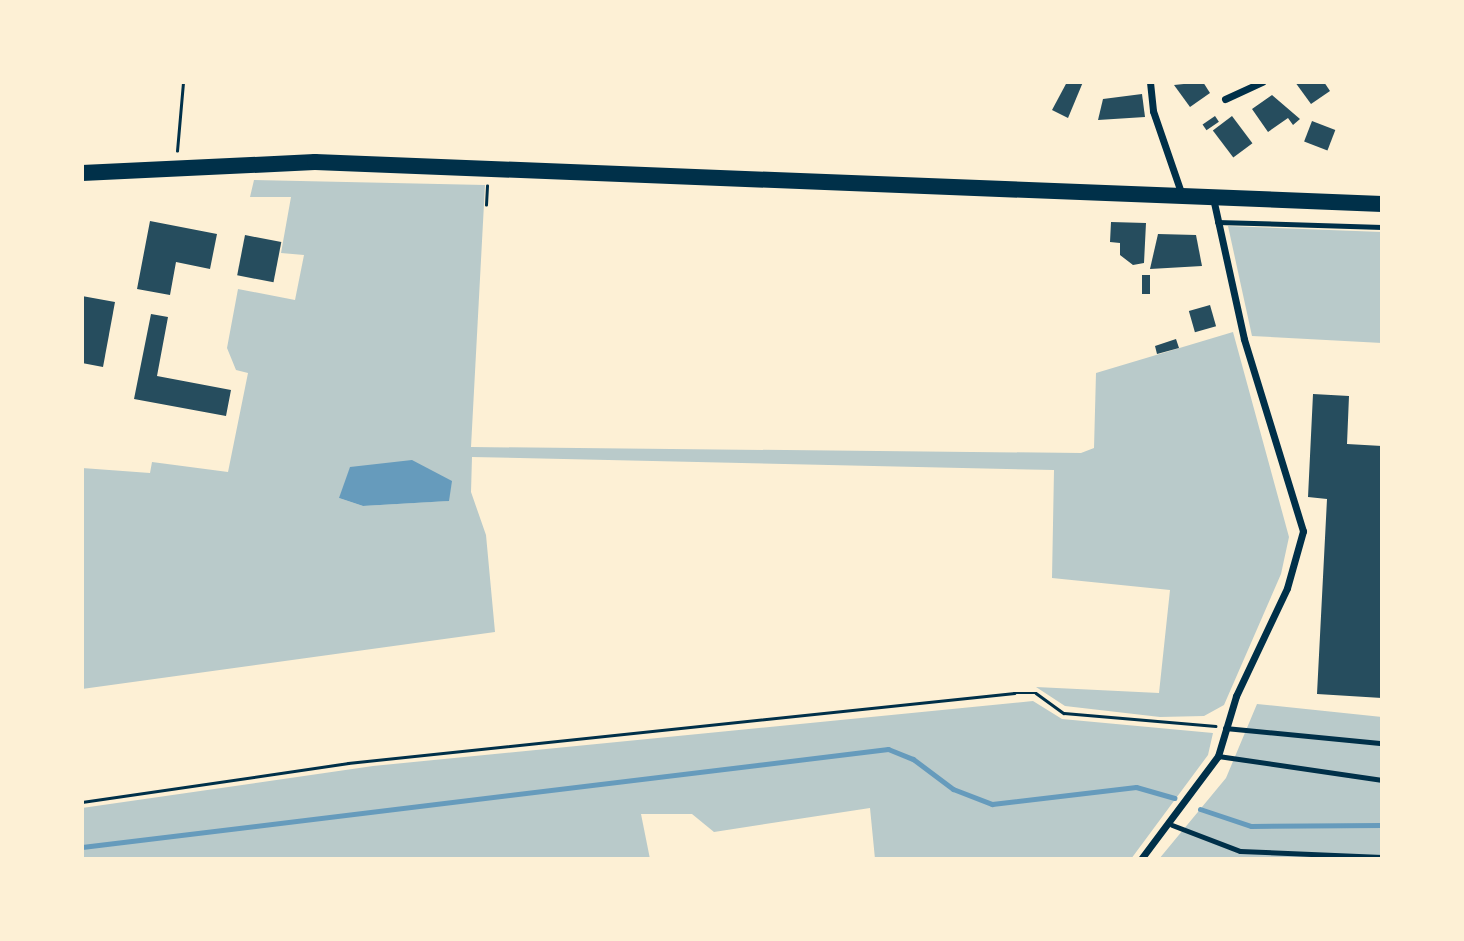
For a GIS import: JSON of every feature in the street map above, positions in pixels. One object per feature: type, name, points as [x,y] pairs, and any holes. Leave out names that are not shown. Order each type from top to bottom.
[{"type":"main road","points":[[82,173],[175,165],[315,162],[1382,204]]},
{"type":"street","points":[[1150,82],[1153,111],[1183,197]]},
{"type":"street","points":[[1225,99],[1262,82]]},
{"type":"street","points":[[1142,859],[1172,825],[1217,756],[1225,728],[1287,588],[1303,531],[1244,339],[1213,197]]},
{"type":"lane","points":[[1217,222],[1382,226]]},
{"type":"lane","points":[[1225,728],[1382,743]]},
{"type":"lane","points":[[1217,756],[1382,780]]},
{"type":"lane","points":[[1172,825],[1240,851],[1382,857]]},
{"type":"path","points":[[175,165],[184,82]]},
{"type":"path","points":[[486,205],[487,169]]},
{"type":"path","points":[[82,802],[348,763],[1014,693],[1036,693],[1064,713],[1225,728]]},
{"type":"shaded area","points":[[254,180],[485,185],[471,447],[1081,453],[1094,448],[1096,373],[1233,332],[1289,537],[1281,574],[1224,705],[1204,716],[1160,717],[1065,706],[1036,687],[1159,693],[1170,590],[1052,578],[1054,470],[472,457],[471,492],[486,535],[495,632],[82,689],[82,468],[150,473],[152,462],[228,472],[248,373],[236,370],[227,348],[238,289],[295,300],[304,255],[281,253],[291,197],[250,197]],"holes":[[[339,498],[448,501],[363,506]]]},
{"type":"shaded area","points":[[1228,226],[1382,232],[1382,343],[1252,336]]},
{"type":"shaded area","points":[[1033,701],[1062,719],[1213,733],[1208,755],[1131,859],[875,859],[870,808],[714,832],[692,814],[641,814],[650,859],[82,859],[82,808],[373,766]]},
{"type":"shaded area","points":[[1257,704],[1382,717],[1382,859],[1159,859],[1226,778]]},
{"type":"water","points":[[412,460],[452,481],[449,501],[363,506],[339,498],[350,467]]},
{"type":"building","points":[[1067,82],[1083,82],[1068,118],[1052,110]]},
{"type":"building","points":[[1203,82],[1210,93],[1190,107],[1174,85]]},
{"type":"building","points":[[1295,82],[1324,82],[1330,91],[1311,104]]},
{"type":"building","points":[[1142,94],[1145,117],[1098,120],[1103,99]]},
{"type":"building","points":[[1272,95],[1300,119],[1293,125],[1288,118],[1268,132],[1252,109]]},
{"type":"building","points":[[1215,116],[1219,122],[1206,130],[1203,124]]},
{"type":"building","points":[[1232,116],[1252,143],[1233,158],[1213,130]]},
{"type":"building","points":[[1312,121],[1335,130],[1327,150],[1304,142]]},
{"type":"building","points":[[150,221],[217,234],[210,269],[176,262],[170,295],[137,289]]},
{"type":"building","points":[[1111,222],[1146,223],[1144,263],[1133,265],[1120,255],[1120,243],[1110,242]]},
{"type":"building","points":[[1158,234],[1196,235],[1202,266],[1150,269]]},
{"type":"building","points":[[245,235],[281,242],[273,282],[237,275]]},
{"type":"building","points":[[1142,275],[1150,275],[1150,294],[1142,294]]},
{"type":"building","points":[[82,296],[115,302],[103,367],[82,363]]},
{"type":"building","points":[[1210,305],[1216,326],[1195,332],[1189,311]]},
{"type":"building","points":[[151,314],[168,317],[157,376],[231,390],[226,416],[134,399]]},
{"type":"building","points":[[1176,339],[1179,348],[1157,354],[1155,346]]},
{"type":"building","points":[[1313,394],[1349,396],[1347,444],[1382,446],[1382,698],[1317,694],[1327,499],[1308,497]]},
{"type":"waterway","points":[[82,847],[888,749],[913,759],[953,789],[992,804],[1136,787],[1174,798]]},
{"type":"waterway","points":[[1200,809],[1251,826],[1382,825]]}]
